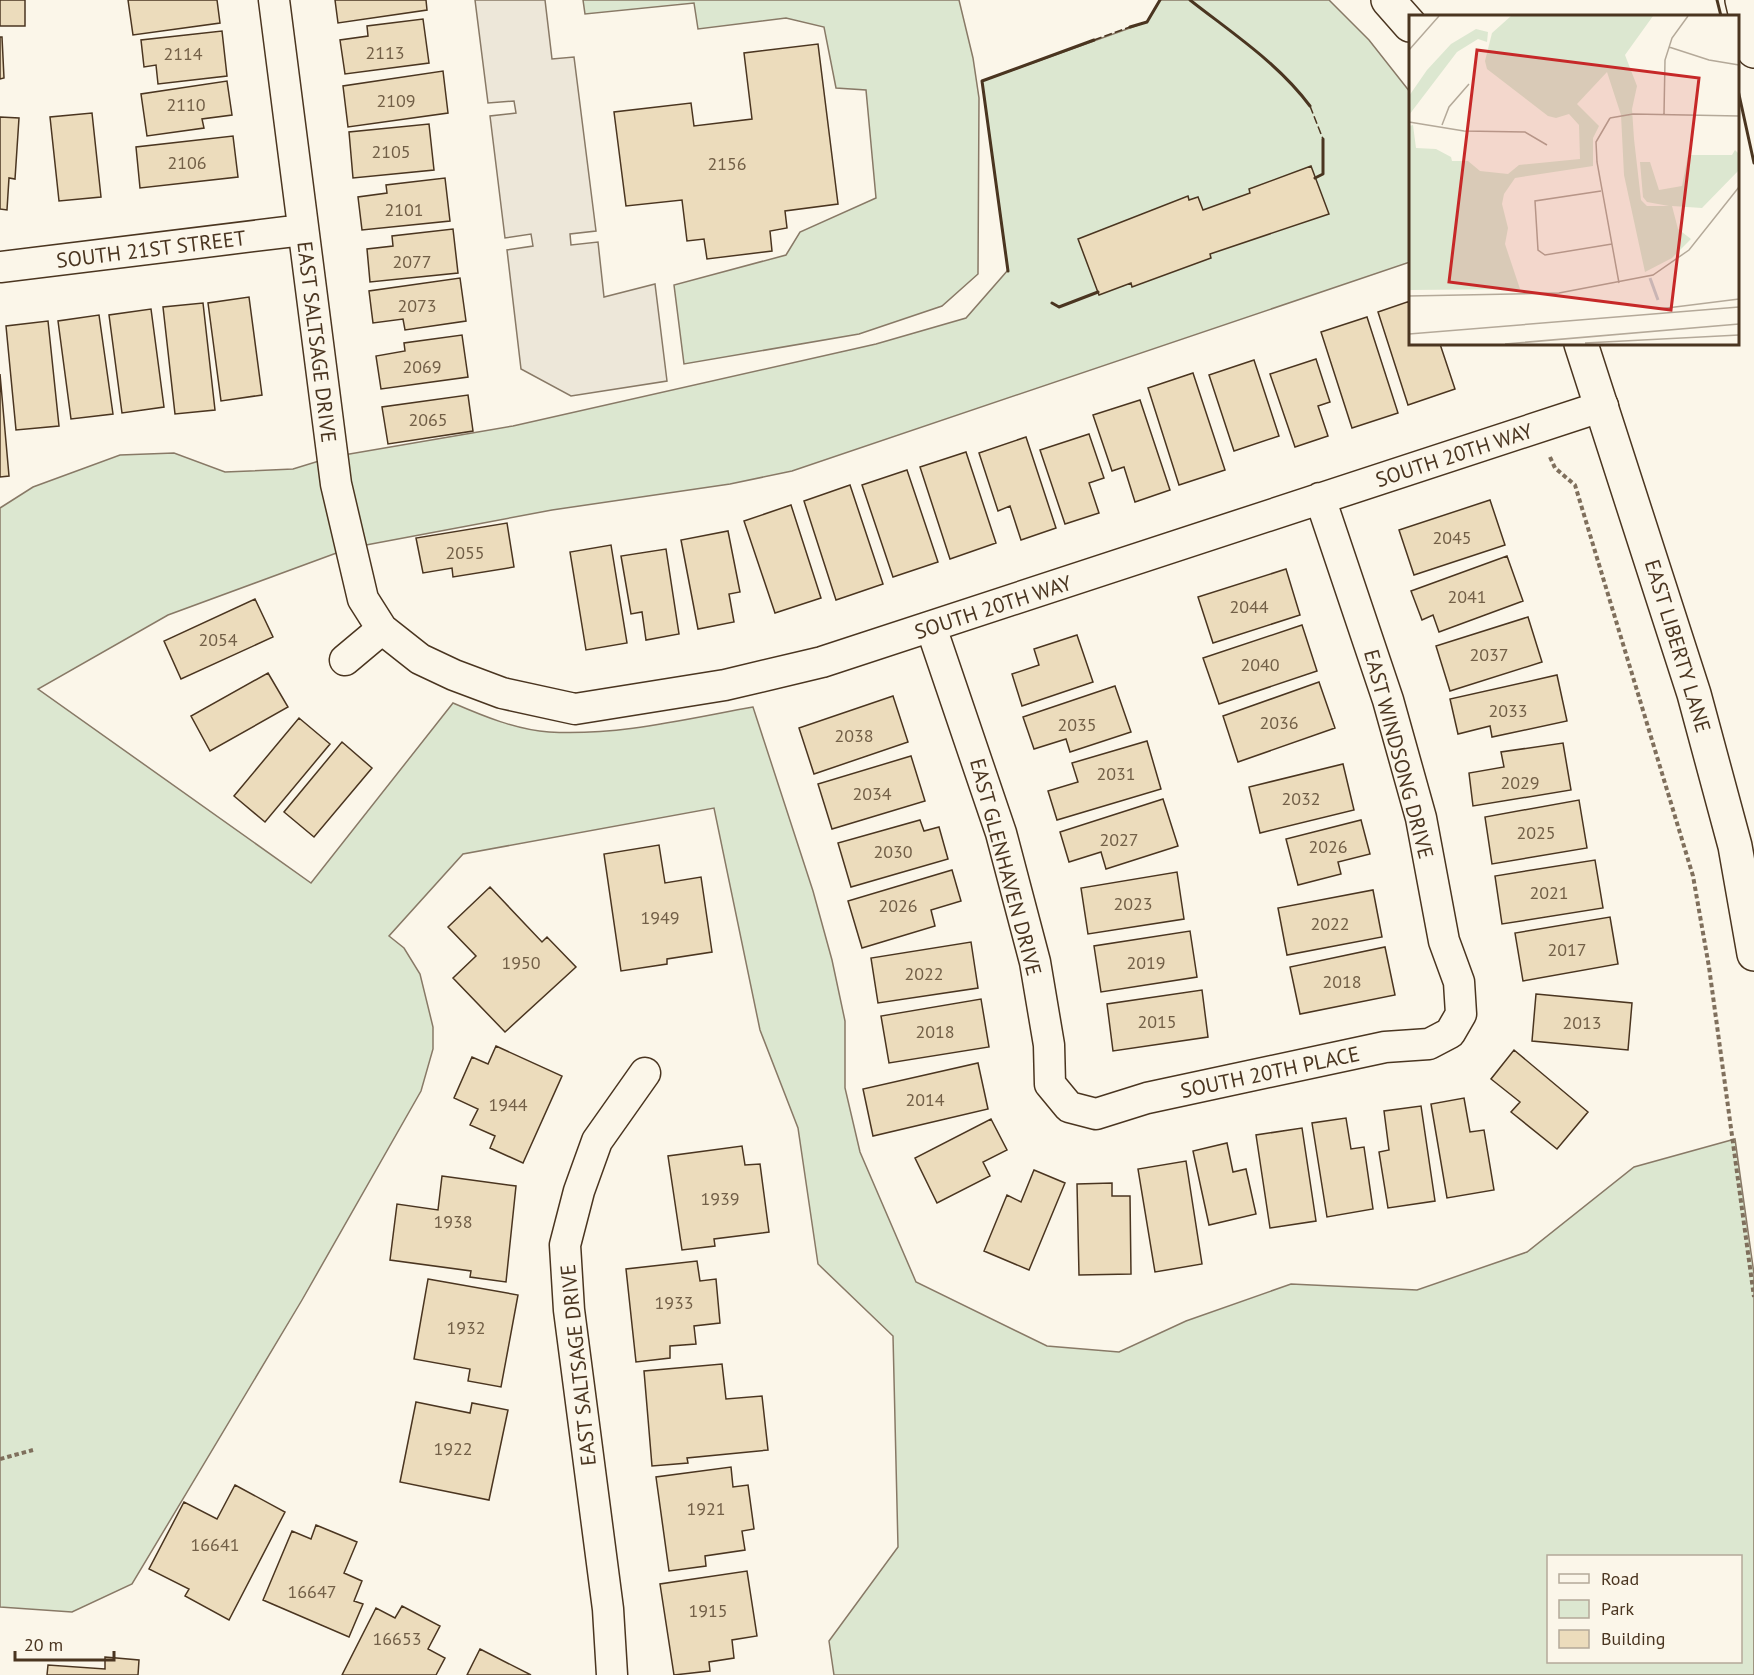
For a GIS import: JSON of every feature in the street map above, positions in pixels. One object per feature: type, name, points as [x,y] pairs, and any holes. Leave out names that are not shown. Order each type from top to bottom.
[{"type":"main road","points":[[1388,0],[1409,24]]},
{"type":"main road","points":[[1742,0],[1754,51]]},
{"type":"main road","name":"EAST LIBERTY LANE","points":[[1581,345],[1603,406],[1715,769],[1735,846],[1754,954]]},
{"type":"street","name":"EAST SALTSAGE DRIVE","points":[[274,0],[336,484],[363,599],[382,629]]},
{"type":"street","name":"SOUTH 21ST STREET","points":[[0,267],[303,230]]},
{"type":"street","name":"SOUTH 20TH WAY","points":[[382,629],[420,659],[454,675],[502,693],[575,709],[725,685],[822,662],[1603,406]]},
{"type":"street","name":"EAST WINDSONG DRIVE","points":[[1320,498],[1388,700],[1421,818],[1444,941],[1460,982],[1461,1014]]},
{"type":"street","name":"EAST GLENHAVEN DRIVE","points":[[931,627],[1001,833],[1026,929],[1049,1045],[1050,1084],[1069,1107]]},
{"type":"street","points":[[345,660],[382,629]]},
{"type":"street","name":"SOUTH 20TH PLACE","points":[[1069,1107],[1096,1114],[1147,1098],[1386,1047],[1429,1044],[1450,1033],[1461,1014]]},
{"type":"street","name":"EAST SALTSAGE DRIVE","points":[[612,1675],[608,1608],[571,1321],[565,1245],[579,1191],[597,1141],[645,1073]]},
{"type":"path","points":[[1536,428],[1555,468],[1575,485],[1693,876],[1709,967],[1754,1297]]},
{"type":"path","points":[[0,1459],[33,1450]]},
{"type":"green space","points":[[583,0],[959,0],[973,58],[979,98],[978,274],[942,306],[859,334],[684,364],[674,285],[786,255],[800,232],[876,198],[866,90],[836,88],[824,27],[786,18],[698,29],[694,3],[585,14]]},
{"type":"green space","points":[[1160,0],[1329,0],[1369,40],[1409,91],[1409,262],[792,471],[730,484],[552,510],[350,548],[168,615],[38,689],[311,883],[453,703],[512,725],[537,731],[575,733],[652,726],[753,707],[813,891],[832,960],[845,1021],[845,1088],[860,1152],[916,1282],[1047,1346],[1119,1352],[1186,1321],[1291,1284],[1417,1290],[1527,1252],[1634,1167],[1735,1139],[1754,1274],[1754,1675],[834,1675],[829,1641],[898,1547],[893,1336],[818,1264],[798,1128],[760,1030],[714,808],[463,854],[389,936],[404,948],[420,974],[433,1027],[433,1049],[421,1091],[302,1300],[132,1584],[72,1612],[0,1607],[0,508],[33,487],[120,455],[174,453],[225,472],[293,469],[332,457],[513,426],[876,344],[966,318],[1008,270],[982,81],[1147,22]]},
{"type":"shaded area","points":[[475,0],[545,0],[552,59],[574,57],[596,231],[570,234],[571,245],[598,242],[604,297],[655,284],[667,381],[571,396],[521,369],[507,250],[533,246],[531,234],[505,238],[490,116],[516,113],[514,101],[488,103]]},
{"type":"building","points":[[0,0],[25,0],[25,26],[0,26]]},
{"type":"building","points":[[128,0],[217,0],[220,23],[133,35]]},
{"type":"building","points":[[335,0],[426,0],[427,10],[338,23]]},
{"type":"building","points":[[423,19],[429,63],[345,74],[340,40],[368,36],[367,26]]},
{"type":"building","points":[[222,31],[227,76],[158,84],[156,65],[144,67],[141,40]]},
{"type":"building","points":[[0,37],[2,37],[4,78],[0,79]]},
{"type":"building","points":[[818,44],[838,204],[785,211],[787,228],[770,231],[772,251],[707,259],[704,239],[687,241],[682,200],[626,206],[614,112],[691,103],[694,126],[752,119],[744,53]]},
{"type":"building","points":[[443,71],[448,113],[348,127],[343,86]]},
{"type":"building","points":[[227,81],[232,115],[202,119],[204,128],[147,136],[141,94]]},
{"type":"building","points":[[92,113],[101,197],[59,201],[50,117]]},
{"type":"building","points":[[0,117],[19,118],[15,179],[9,178],[7,210],[0,209]]},
{"type":"building","points":[[429,124],[434,170],[353,178],[349,132]]},
{"type":"building","points":[[233,136],[238,177],[140,188],[136,147]]},
{"type":"building","points":[[1311,166],[1329,214],[1210,254],[1211,258],[1132,287],[1131,283],[1099,295],[1078,239],[1188,196],[1189,200],[1198,197],[1203,210],[1250,193],[1249,189]]},
{"type":"building","points":[[445,178],[450,221],[362,230],[358,197],[387,193],[386,185]]},
{"type":"building","points":[[453,229],[458,273],[370,282],[367,249],[393,246],[392,236]]},
{"type":"building","points":[[460,278],[466,321],[405,330],[403,319],[373,323],[369,291]]},
{"type":"building","points":[[249,297],[262,395],[221,401],[208,303]]},
{"type":"building","points":[[1409,301],[1409,345],[1440,345],[1455,389],[1408,405],[1378,312]]},
{"type":"building","points":[[203,303],[215,410],[175,414],[163,307]]},
{"type":"building","points":[[151,309],[164,407],[122,413],[109,315]]},
{"type":"building","points":[[99,315],[113,414],[71,419],[58,321]]},
{"type":"building","points":[[1367,317],[1398,413],[1352,428],[1321,332]]},
{"type":"building","points":[[48,321],[59,426],[16,430],[6,326]]},
{"type":"building","points":[[462,335],[468,377],[381,389],[376,356],[405,351],[404,343]]},
{"type":"building","points":[[1316,359],[1330,402],[1318,406],[1328,436],[1295,447],[1270,374]]},
{"type":"building","points":[[1254,360],[1279,436],[1234,451],[1209,375]]},
{"type":"building","points":[[1193,373],[1225,470],[1179,485],[1148,388]]},
{"type":"building","points":[[0,374],[9,476],[0,477]]},
{"type":"building","points":[[468,395],[473,431],[388,444],[382,407]]},
{"type":"building","points":[[1140,400],[1170,490],[1135,502],[1124,467],[1112,471],[1093,415]]},
{"type":"building","points":[[1089,434],[1104,478],[1089,483],[1099,513],[1065,524],[1040,450]]},
{"type":"building","points":[[1026,437],[1056,528],[1021,540],[1010,506],[998,511],[979,453]]},
{"type":"building","points":[[966,452],[996,543],[950,559],[920,467]]},
{"type":"building","points":[[907,470],[938,562],[893,577],[862,485]]},
{"type":"building","points":[[850,485],[883,584],[836,600],[804,501]]},
{"type":"building","points":[[1490,500],[1505,545],[1414,575],[1399,530]]},
{"type":"building","points":[[791,505],[821,598],[775,613],[744,521]]},
{"type":"building","points":[[507,523],[514,567],[453,577],[452,568],[423,573],[416,538]]},
{"type":"building","points":[[728,531],[740,592],[729,594],[734,622],[698,629],[681,540]]},
{"type":"building","points":[[611,545],[627,643],[586,650],[570,552]]},
{"type":"building","points":[[666,549],[679,634],[646,640],[642,612],[631,614],[621,556]]},
{"type":"building","points":[[1507,556],[1523,601],[1439,632],[1433,615],[1422,620],[1411,591]]},
{"type":"building","points":[[1286,569],[1300,615],[1213,643],[1198,597]]},
{"type":"building","points":[[255,599],[273,637],[181,679],[164,641]]},
{"type":"building","points":[[1528,617],[1542,662],[1450,691],[1436,646]]},
{"type":"building","points":[[1302,625],[1317,671],[1219,704],[1203,658]]},
{"type":"building","points":[[1077,635],[1093,682],[1022,706],[1012,674],[1039,665],[1034,649]]},
{"type":"building","points":[[268,673],[288,707],[210,751],[191,716]]},
{"type":"building","points":[[1557,675],[1567,721],[1492,737],[1490,726],[1458,734],[1450,699]]},
{"type":"building","points":[[1319,682],[1335,728],[1238,762],[1223,716]]},
{"type":"building","points":[[1115,686],[1131,732],[1070,752],[1066,739],[1034,749],[1023,717]]},
{"type":"building","points":[[893,696],[908,742],[814,774],[799,728]]},
{"type":"building","points":[[299,718],[330,744],[265,822],[234,796]]},
{"type":"building","points":[[1147,741],[1161,789],[1057,820],[1048,791],[1078,782],[1072,763]]},
{"type":"building","points":[[342,742],[372,768],[314,837],[284,812]]},
{"type":"building","points":[[1563,743],[1571,790],[1473,806],[1469,773],[1504,767],[1501,752]]},
{"type":"building","points":[[911,756],[925,801],[832,829],[818,784]]},
{"type":"building","points":[[1343,764],[1354,810],[1260,833],[1249,787]]},
{"type":"building","points":[[1163,799],[1178,846],[1106,869],[1101,852],[1069,862],[1060,832]]},
{"type":"building","points":[[1579,800],[1587,848],[1492,864],[1485,817]]},
{"type":"building","points":[[920,820],[924,831],[939,827],[948,859],[851,887],[838,843]]},
{"type":"building","points":[[1361,820],[1370,854],[1338,862],[1341,874],[1298,885],[1286,839]]},
{"type":"building","points":[[659,845],[665,883],[701,877],[712,952],[667,959],[667,964],[621,971],[604,854]]},
{"type":"building","points":[[1595,860],[1603,908],[1502,924],[1495,876]]},
{"type":"building","points":[[952,870],[961,901],[931,910],[935,926],[862,948],[848,901]]},
{"type":"building","points":[[1177,872],[1184,919],[1088,934],[1081,888]]},
{"type":"building","points":[[490,887],[542,942],[547,937],[576,967],[505,1032],[453,978],[476,956],[448,927]]},
{"type":"building","points":[[1373,890],[1382,937],[1287,955],[1278,908]]},
{"type":"building","points":[[1610,917],[1618,964],[1523,981],[1515,933]]},
{"type":"building","points":[[1190,931],[1197,977],[1101,992],[1094,946]]},
{"type":"building","points":[[971,942],[978,988],[878,1003],[871,958]]},
{"type":"building","points":[[1385,947],[1395,995],[1300,1014],[1290,967]]},
{"type":"building","points":[[1202,990],[1208,1037],[1113,1051],[1107,1004]]},
{"type":"building","points":[[1536,994],[1632,1003],[1628,1050],[1532,1041]]},
{"type":"building","points":[[981,999],[989,1047],[889,1063],[881,1016]]},
{"type":"building","points":[[496,1046],[562,1076],[523,1163],[490,1148],[495,1136],[470,1125],[478,1109],[454,1098],[472,1057],[488,1064]]},
{"type":"building","points":[[1514,1050],[1588,1112],[1557,1149],[1511,1112],[1520,1102],[1491,1079]]},
{"type":"building","points":[[978,1063],[988,1109],[873,1136],[863,1089]]},
{"type":"building","points":[[1464,1098],[1470,1132],[1484,1130],[1494,1190],[1447,1198],[1431,1104]]},
{"type":"building","points":[[1421,1106],[1435,1201],[1388,1208],[1379,1152],[1389,1150],[1384,1111]]},
{"type":"building","points":[[1346,1118],[1351,1149],[1364,1147],[1373,1209],[1327,1217],[1312,1123]]},
{"type":"building","points":[[991,1119],[1007,1150],[983,1162],[990,1176],[937,1203],[915,1158]]},
{"type":"building","points":[[1302,1128],[1316,1221],[1270,1228],[1256,1135]]},
{"type":"building","points":[[1227,1143],[1233,1172],[1246,1169],[1256,1214],[1209,1225],[1193,1151]]},
{"type":"building","points":[[742,1146],[745,1165],[760,1164],[769,1232],[714,1239],[715,1246],[682,1250],[668,1156]]},
{"type":"building","points":[[1186,1161],[1202,1264],[1155,1272],[1138,1169]]},
{"type":"building","points":[[1034,1170],[1065,1183],[1029,1270],[984,1251],[1007,1195],[1021,1202]]},
{"type":"building","points":[[442,1176],[516,1186],[506,1282],[470,1277],[471,1271],[390,1260],[397,1204],[438,1210]]},
{"type":"building","points":[[1112,1183],[1112,1196],[1130,1196],[1131,1274],[1079,1275],[1077,1184]]},
{"type":"building","points":[[697,1261],[700,1281],[716,1279],[720,1323],[694,1326],[696,1344],[670,1346],[670,1358],[636,1362],[626,1269]]},
{"type":"building","points":[[428,1279],[518,1295],[501,1387],[468,1381],[470,1369],[414,1359]]},
{"type":"building","points":[[722,1364],[726,1399],[762,1396],[768,1450],[687,1458],[688,1463],[652,1466],[644,1371]]},
{"type":"building","points":[[416,1402],[470,1413],[472,1403],[508,1410],[489,1500],[400,1482]]},
{"type":"building","points":[[731,1467],[733,1487],[748,1485],[754,1529],[742,1531],[745,1550],[705,1556],[706,1566],[669,1571],[656,1477]]},
{"type":"building","points":[[235,1485],[285,1512],[229,1620],[185,1596],[189,1589],[149,1569],[184,1502],[217,1519]]},
{"type":"building","points":[[316,1525],[357,1542],[344,1573],[362,1581],[354,1601],[363,1604],[349,1637],[263,1600],[292,1531],[311,1539]]},
{"type":"building","points":[[747,1571],[757,1636],[732,1640],[734,1658],[709,1662],[710,1671],[674,1675],[660,1584]]},
{"type":"building","points":[[402,1606],[440,1626],[428,1649],[445,1658],[436,1675],[342,1675],[376,1608],[395,1618]]},
{"type":"building","points":[[480,1649],[531,1675],[467,1675]]},
{"type":"building","points":[[105,1657],[139,1660],[138,1675],[47,1675],[48,1665],[105,1669]]},
{"type":"fence","points":[[1094,40],[1130,27]]},
{"type":"fence","points":[[1310,106],[1323,139]]},
{"type":"wall","points":[[1130,27],[1147,22],[1160,0]]},
{"type":"wall","points":[[1190,0],[1269,62],[1310,106]]},
{"type":"wall","points":[[1717,0],[1721,15]]},
{"type":"wall","points":[[1008,271],[982,81],[1094,40]]},
{"type":"wall","points":[[1739,95],[1754,163]]},
{"type":"wall","points":[[1315,178],[1323,174],[1323,139]]},
{"type":"wall","points":[[1052,303],[1059,307],[1098,292]]}]
